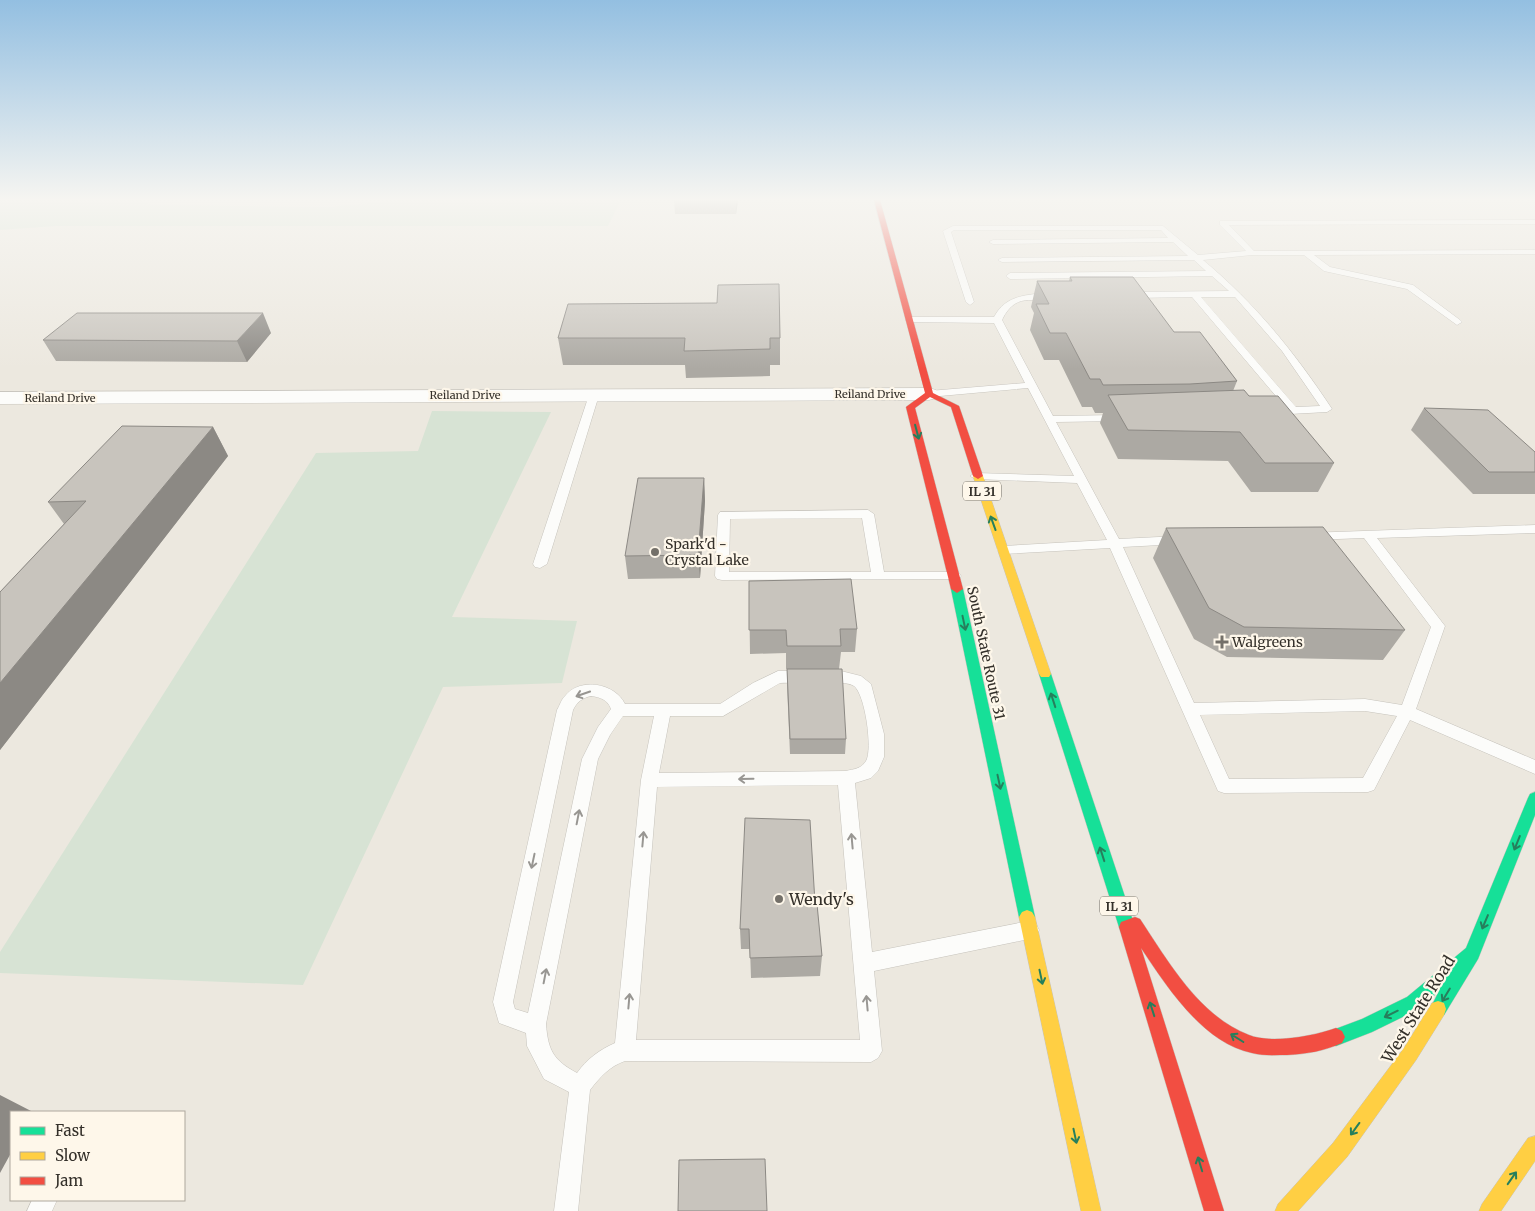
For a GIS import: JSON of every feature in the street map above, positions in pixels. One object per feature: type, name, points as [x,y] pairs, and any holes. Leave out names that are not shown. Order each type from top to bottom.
[{"type":"main road","points":[[892,257],[929,394]]},
{"type":"main road","name":"IL 31","points":[[929,394],[955,406],[976,476],[1022,602],[1178,1090],[1214,1211]]},
{"type":"main road","name":"South State Route 31","points":[[929,394],[910,407],[954,576],[1091,1211]]},
{"type":"main road","name":"West State Road","points":[[1286,1211],[1340,1150],[1410,1054],[1472,953],[1535,798]]},
{"type":"main road","points":[[1108,872],[1139,932],[1171,979],[1209,1021],[1247,1044],[1271,1046],[1316,1044],[1366,1026],[1413,1003],[1472,953]]},
{"type":"main road","points":[[1490,1211],[1535,1145]]},
{"type":"street","name":"Reiland Drive","points":[[0,398],[929,394]]},
{"type":"lane","points":[[955,257],[970,302]]},
{"type":"lane","points":[[1000,257],[1015,286]]},
{"type":"lane","points":[[1002,260],[1211,257]]},
{"type":"lane","points":[[1311,257],[1327,269],[1410,286],[1457,322]]},
{"type":"lane","points":[[1194,258],[1237,294],[1289,352],[1327,409],[1257,413]]},
{"type":"lane","points":[[1015,286],[1213,273]]},
{"type":"lane","points":[[1015,286],[1059,296]]},
{"type":"lane","points":[[1015,286],[997,320],[1114,542],[1224,786],[1368,785],[1407,712],[1438,626],[1367,534]]},
{"type":"lane","points":[[1195,294],[1293,410]]},
{"type":"lane","points":[[1118,296],[1237,294]]},
{"type":"lane","points":[[909,319],[997,320]]},
{"type":"lane","points":[[929,394],[1032,385]]},
{"type":"lane","points":[[540,564],[594,395]]},
{"type":"lane","points":[[1050,419],[1130,418]]},
{"type":"lane","points":[[976,476],[1081,480]]},
{"type":"lane","points":[[878,575],[868,514],[724,515],[722,576],[954,576]]},
{"type":"lane","points":[[1299,537],[1535,529]]},
{"type":"lane","points":[[1003,550],[1114,542],[1192,540]]},
{"type":"lane","points":[[619,710],[723,710],[758,687],[778,677],[840,676],[856,680],[866,688],[878,748],[875,761],[865,773],[846,778],[648,780]]},
{"type":"lane","points":[[536,1024],[520,1022],[506,1016],[503,1002],[565,710],[571,699],[583,692],[598,690],[611,695],[619,710]]},
{"type":"lane","points":[[1189,709],[1365,705],[1407,712],[1535,766]]},
{"type":"lane","points":[[580,1086],[552,1071],[537,1046],[536,1024],[590,759],[604,731],[619,710]]},
{"type":"lane","points":[[625,1050],[648,780],[664,710]]},
{"type":"lane","points":[[566,1211],[580,1086],[593,1068],[612,1055],[625,1050],[871,1051],[846,778]]},
{"type":"lane","points":[[863,963],[1031,929]]},
{"type":"green space","points":[[432,411],[551,412],[452,617],[577,621],[562,683],[443,687],[303,985],[0,973],[0,952],[316,453],[418,451]]},
{"type":"building","points":[[1070,277],[1133,277],[1174,332],[1200,332],[1237,381],[1190,384],[1103,385],[1100,379],[1090,379],[1066,333],[1050,333],[1036,304],[1049,304],[1037,281],[1072,281]]},
{"type":"building","points":[[779,284],[780,338],[770,338],[770,349],[684,351],[685,338],[558,338],[568,304],[717,303],[718,285]]},
{"type":"building","points":[[77,313],[263,313],[237,341],[43,340]]},
{"type":"building","points":[[1244,390],[1249,396],[1278,396],[1334,463],[1265,463],[1240,432],[1128,430],[1108,395]]},
{"type":"building","points":[[1424,408],[1488,410],[1535,452],[1535,472],[1489,472]]},
{"type":"building","points":[[122,426],[213,427],[0,683],[0,592],[86,501],[48,502]]},
{"type":"building","points":[[638,478],[704,478],[698,555],[625,556]]},
{"type":"building","points":[[1323,527],[1405,630],[1244,627],[1209,608],[1166,528]]},
{"type":"building","points":[[851,579],[857,629],[840,629],[841,646],[787,646],[786,630],[749,630],[749,581]]},
{"type":"building","points":[[787,669],[842,669],[846,739],[790,739]]},
{"type":"building","points":[[745,818],[810,820],[815,903],[817,904],[822,956],[750,958],[749,929],[740,929]]},
{"type":"building","points":[[765,1159],[767,1211],[678,1211],[679,1160]]},
{"type":"traffic: fast","points":[[957,589],[1027,917]]},
{"type":"traffic: fast","points":[[1045,674],[1127,927]]},
{"type":"traffic: fast","points":[[1438,1009],[1472,953],[1535,798]]},
{"type":"traffic: fast","points":[[1336,1037],[1366,1026],[1413,1003],[1472,953]]},
{"type":"traffic: slow","points":[[978,476],[1045,674]]},
{"type":"traffic: slow","points":[[1027,917],[1091,1211]]},
{"type":"traffic: slow","points":[[1285,1211],[1340,1150],[1410,1054],[1438,1009]]},
{"type":"traffic: slow","points":[[1489,1211],[1535,1145]]},
{"type":"traffic: jam","points":[[892,257],[929,394],[955,406],[978,476]]},
{"type":"traffic: jam","points":[[929,394],[910,407],[957,589]]},
{"type":"traffic: jam","points":[[1135,924],[1169,976],[1182,992],[1196,1008],[1227,1033],[1252,1045],[1269,1046],[1314,1044],[1336,1037]]},
{"type":"traffic: jam","points":[[1127,927],[1214,1211]]},
{"type":"place","name":"Spark'd - Crystal Lake","points":[[655,552]]},
{"type":"place","name":"Walgreens","points":[[1222,642]]},
{"type":"place","name":"Wendy's","points":[[779,899]]}]
